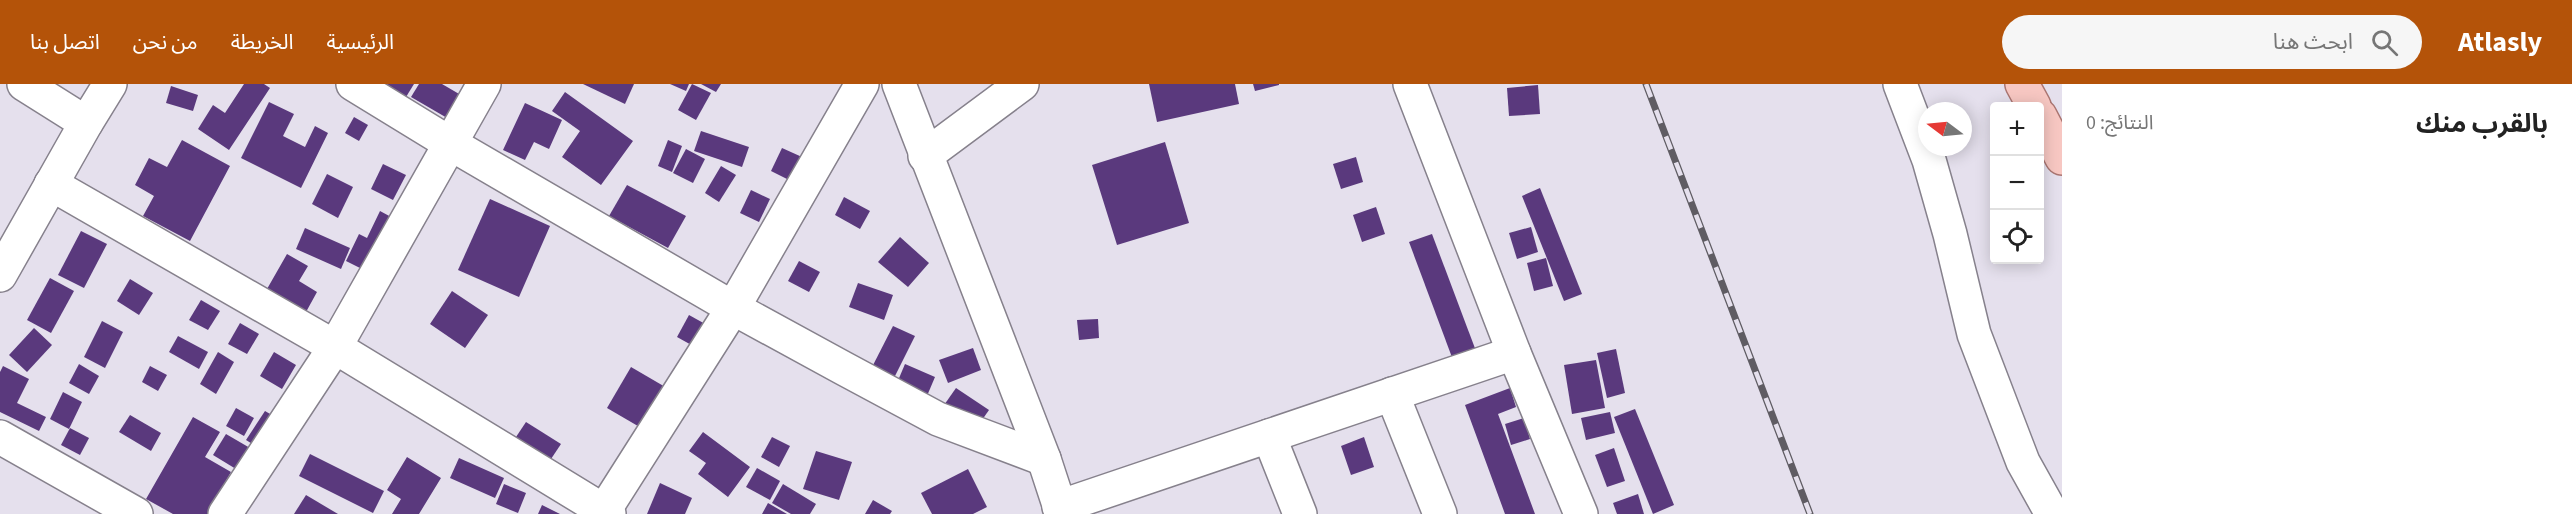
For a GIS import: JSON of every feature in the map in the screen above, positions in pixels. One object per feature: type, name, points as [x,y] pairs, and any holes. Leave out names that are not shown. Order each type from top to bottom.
[{"type":"main road","points":[[2022,84],[2046,118],[2062,159]]},
{"type":"street","points":[[24,84],[86,123]]},
{"type":"street","points":[[0,275],[110,84]]},
{"type":"street","points":[[353,84],[451,144],[733,308],[938,419],[1044,459]]},
{"type":"street","points":[[225,514],[335,347],[484,84]]},
{"type":"street","points":[[51,184],[335,347],[605,513],[733,308],[862,84]]},
{"type":"street","points":[[898,84],[1044,459],[1060,511],[1269,436],[1514,353]]},
{"type":"street","points":[[925,156],[1022,84]]},
{"type":"street","points":[[1410,84],[1514,353],[1581,514]]},
{"type":"street","points":[[1900,84],[1929,160],[1950,234],[1974,334],[2023,462],[2052,514]]},
{"type":"street","points":[[1392,394],[1440,514]]},
{"type":"street","points":[[1269,436],[1300,514]]},
{"type":"street","points":[[0,437],[135,514]]},
{"type":"building","points":[[244,84],[264,84],[270,88],[229,150],[198,129],[213,105],[225,113]]},
{"type":"building","points":[[385,84],[414,84],[406,97]]},
{"type":"building","points":[[419,84],[442,84],[466,98],[454,122],[411,97]]},
{"type":"building","points":[[583,84],[634,84],[625,104]]},
{"type":"building","points":[[670,84],[689,84],[686,91]]},
{"type":"building","points":[[692,84],[711,93],[696,120],[678,110]]},
{"type":"building","points":[[701,84],[721,84],[716,92]]},
{"type":"building","points":[[1149,84],[1235,84],[1239,104],[1157,122]]},
{"type":"building","points":[[1253,84],[1279,84],[1279,85],[1255,91]]},
{"type":"building","points":[[1538,85],[1540,114],[1509,116],[1507,88]]},
{"type":"building","points":[[171,86],[198,95],[193,111],[166,103]]},
{"type":"building","points":[[565,92],[633,141],[601,185],[562,157],[580,131],[552,111]]},
{"type":"building","points":[[269,102],[294,114],[283,136],[305,147],[315,126],[328,133],[301,188],[241,158]]},
{"type":"building","points":[[525,103],[562,120],[549,149],[534,142],[525,160],[503,150]]},
{"type":"building","points":[[354,117],[368,125],[359,141],[345,133]]},
{"type":"building","points":[[701,131],[749,147],[742,167],[694,151]]},
{"type":"building","points":[[182,140],[230,166],[190,241],[143,216],[154,196],[135,185],[149,158],[167,167]]},
{"type":"building","points":[[668,140],[682,146],[672,172],[658,166]]},
{"type":"building","points":[[1165,142],[1189,223],[1117,245],[1092,165]]},
{"type":"building","points":[[782,148],[802,157],[791,181],[771,171]]},
{"type":"building","points":[[686,149],[705,159],[693,183],[673,173]]},
{"type":"building","points":[[1356,157],[1363,182],[1341,189],[1333,164]]},
{"type":"building","points":[[383,164],[406,175],[393,200],[371,189]]},
{"type":"building","points":[[721,166],[736,175],[719,202],[705,193]]},
{"type":"building","points":[[327,174],[353,187],[338,218],[312,204]]},
{"type":"building","points":[[627,185],[686,216],[668,248],[609,216]]},
{"type":"building","points":[[1540,188],[1582,294],[1564,301],[1522,196]]},
{"type":"building","points":[[751,190],[770,199],[759,222],[740,213]]},
{"type":"building","points":[[844,197],[870,211],[860,229],[835,215]]},
{"type":"building","points":[[490,199],[550,226],[519,297],[458,270]]},
{"type":"building","points":[[1376,207],[1385,234],[1362,242],[1353,215]]},
{"type":"building","points":[[380,211],[393,218],[366,271],[346,261],[359,234],[367,238]]},
{"type":"building","points":[[1531,227],[1538,252],[1517,259],[1509,233]]},
{"type":"building","points":[[305,228],[350,248],[341,269],[296,249]]},
{"type":"building","points":[[81,231],[107,244],[84,288],[58,275]]},
{"type":"building","points":[[1432,234],[1476,351],[1453,360],[1409,242]]},
{"type":"building","points":[[900,237],[929,263],[908,287],[878,262]]},
{"type":"building","points":[[287,254],[308,266],[299,281],[317,292],[306,312],[267,289]]},
{"type":"building","points":[[1546,258],[1553,286],[1534,291],[1527,263]]},
{"type":"building","points":[[799,261],[820,272],[809,292],[788,281]]},
{"type":"building","points":[[50,278],[74,291],[51,333],[27,320]]},
{"type":"building","points":[[130,279],[153,293],[139,315],[117,301]]},
{"type":"building","points":[[858,283],[893,295],[884,320],[849,307]]},
{"type":"building","points":[[452,291],[488,315],[465,348],[430,324]]},
{"type":"building","points":[[201,300],[220,311],[208,330],[189,320]]},
{"type":"building","points":[[689,315],[707,325],[695,347],[677,337]]},
{"type":"building","points":[[1098,319],[1099,338],[1079,340],[1077,320]]},
{"type":"building","points":[[102,321],[123,332],[105,368],[84,357]]},
{"type":"building","points":[[240,323],[259,334],[247,354],[228,344]]},
{"type":"building","points":[[893,326],[915,336],[891,384],[869,373]]},
{"type":"building","points":[[34,328],[52,345],[27,372],[9,355]]},
{"type":"building","points":[[178,336],[208,352],[199,369],[169,352]]},
{"type":"building","points":[[973,348],[981,370],[948,383],[939,360]]},
{"type":"building","points":[[1616,349],[1625,393],[1607,398],[1597,353]]},
{"type":"building","points":[[218,352],[234,362],[216,394],[200,384]]},
{"type":"building","points":[[274,352],[296,365],[282,389],[260,376]]},
{"type":"building","points":[[1596,360],[1605,408],[1572,414],[1564,365]]},
{"type":"building","points":[[79,364],[99,376],[89,394],[69,383]]},
{"type":"building","points":[[905,364],[935,377],[924,403],[894,390]]},
{"type":"building","points":[[3,366],[29,379],[17,403],[46,417],[39,431],[0,412],[0,372]]},
{"type":"building","points":[[150,366],[167,375],[158,391],[142,382]]},
{"type":"building","points":[[631,367],[667,388],[643,429],[607,408]]},
{"type":"building","points":[[956,388],[989,410],[968,440],[935,418]]},
{"type":"building","points":[[1510,388],[1516,407],[1498,414],[1535,514],[1505,514],[1465,405]]},
{"type":"building","points":[[63,392],[82,402],[69,429],[50,419]]},
{"type":"building","points":[[236,408],[254,418],[244,436],[226,426]]},
{"type":"building","points":[[1635,409],[1674,505],[1653,514],[1614,417]]},
{"type":"building","points":[[265,411],[277,418],[259,448],[246,440]]},
{"type":"building","points":[[1610,412],[1615,433],[1586,440],[1581,418]]},
{"type":"building","points":[[130,415],[161,433],[151,451],[119,432]]},
{"type":"building","points":[[193,417],[220,432],[205,457],[231,472],[207,514],[173,514],[146,499]]},
{"type":"building","points":[[1524,418],[1530,439],[1511,445],[1505,424]]},
{"type":"building","points":[[526,422],[561,444],[549,462],[514,440]]},
{"type":"building","points":[[70,428],[89,438],[80,455],[61,445]]},
{"type":"building","points":[[703,432],[750,467],[728,497],[698,474],[706,463],[689,451]]},
{"type":"building","points":[[226,434],[267,458],[254,480],[213,455]]},
{"type":"building","points":[[772,437],[790,446],[779,467],[761,457]]},
{"type":"building","points":[[1364,437],[1374,467],[1351,475],[1341,446]]},
{"type":"building","points":[[1614,448],[1625,481],[1607,487],[1595,455]]},
{"type":"building","points":[[816,451],[852,462],[839,500],[803,489]]},
{"type":"building","points":[[310,454],[384,491],[373,513],[299,476]]},
{"type":"building","points":[[407,457],[441,478],[419,514],[392,514],[401,499],[387,490]]},
{"type":"building","points":[[459,458],[504,478],[495,498],[450,478]]},
{"type":"building","points":[[757,468],[780,481],[770,500],[746,487]]},
{"type":"building","points":[[968,469],[987,507],[973,514],[932,514],[921,493]]},
{"type":"building","points":[[660,483],[692,498],[685,514],[647,514]]},
{"type":"building","points":[[504,484],[526,493],[518,513],[496,504]]},
{"type":"building","points":[[783,484],[816,504],[810,514],[791,514],[772,503]]},
{"type":"building","points":[[1638,494],[1644,514],[1617,514],[1613,503]]},
{"type":"building","points":[[306,495],[338,514],[294,514]]},
{"type":"building","points":[[873,500],[892,511],[890,514],[865,514]]},
{"type":"building","points":[[768,503],[787,514],[762,514]]},
{"type":"building","points":[[542,505],[560,514],[538,514]]},
{"type":"railway","points":[[1646,84],[1810,514]]}]
